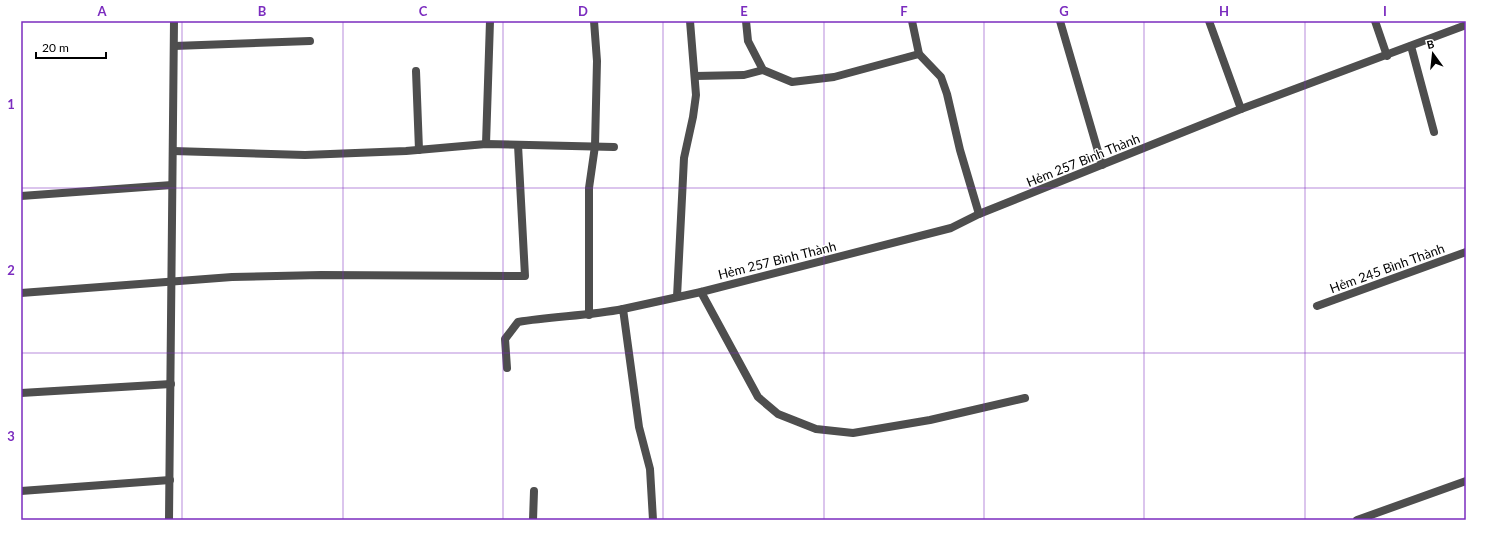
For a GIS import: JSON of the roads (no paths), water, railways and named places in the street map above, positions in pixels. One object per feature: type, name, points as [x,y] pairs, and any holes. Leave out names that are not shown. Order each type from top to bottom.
[{"type":"street","points":[[169,520],[174,21]]},
{"type":"street","points":[[486,144],[490,21]]},
{"type":"street","points":[[589,315],[589,188],[595,146],[597,61],[594,21]]},
{"type":"street","points":[[677,297],[684,158],[696,95],[690,21]]},
{"type":"street","points":[[746,21],[748,41],[762,70]]},
{"type":"street","points":[[912,21],[919,54],[941,77],[945,88],[960,150],[979,214]]},
{"type":"street","points":[[1060,21],[1102,165]]},
{"type":"street","points":[[1209,21],[1241,109]]},
{"type":"street","points":[[1375,21],[1387,56]]},
{"type":"street","name":"Hẻm 257 Bình Thành","points":[[507,368],[506,339],[518,322],[545,318],[589,315],[623,309],[701,292],[951,228],[979,214],[1241,109],[1387,56],[1466,25]]},
{"type":"street","points":[[174,46],[310,41]]},
{"type":"street","points":[[1411,46],[1434,132]]},
{"type":"street","points":[[695,76],[744,75],[762,70],[792,82],[834,77],[919,54]]},
{"type":"street","points":[[416,71],[419,150]]},
{"type":"street","points":[[173,151],[304,155],[419,150],[486,144],[614,147]]},
{"type":"street","points":[[21,293],[172,280],[232,277],[321,275],[525,276],[518,145]]},
{"type":"street","points":[[21,196],[172,185]]},
{"type":"street","name":"Hẻm 245 Bình Thành","points":[[1317,306],[1466,252]]},
{"type":"street","points":[[701,292],[758,397],[778,414],[816,429],[853,433],[930,420],[1025,398]]},
{"type":"street","points":[[623,309],[639,427],[650,469],[653,520]]},
{"type":"street","points":[[21,393],[171,384]]},
{"type":"street","points":[[21,491],[170,480]]},
{"type":"street","points":[[1357,520],[1466,481]]},
{"type":"street","points":[[533,520],[534,491]]}]
